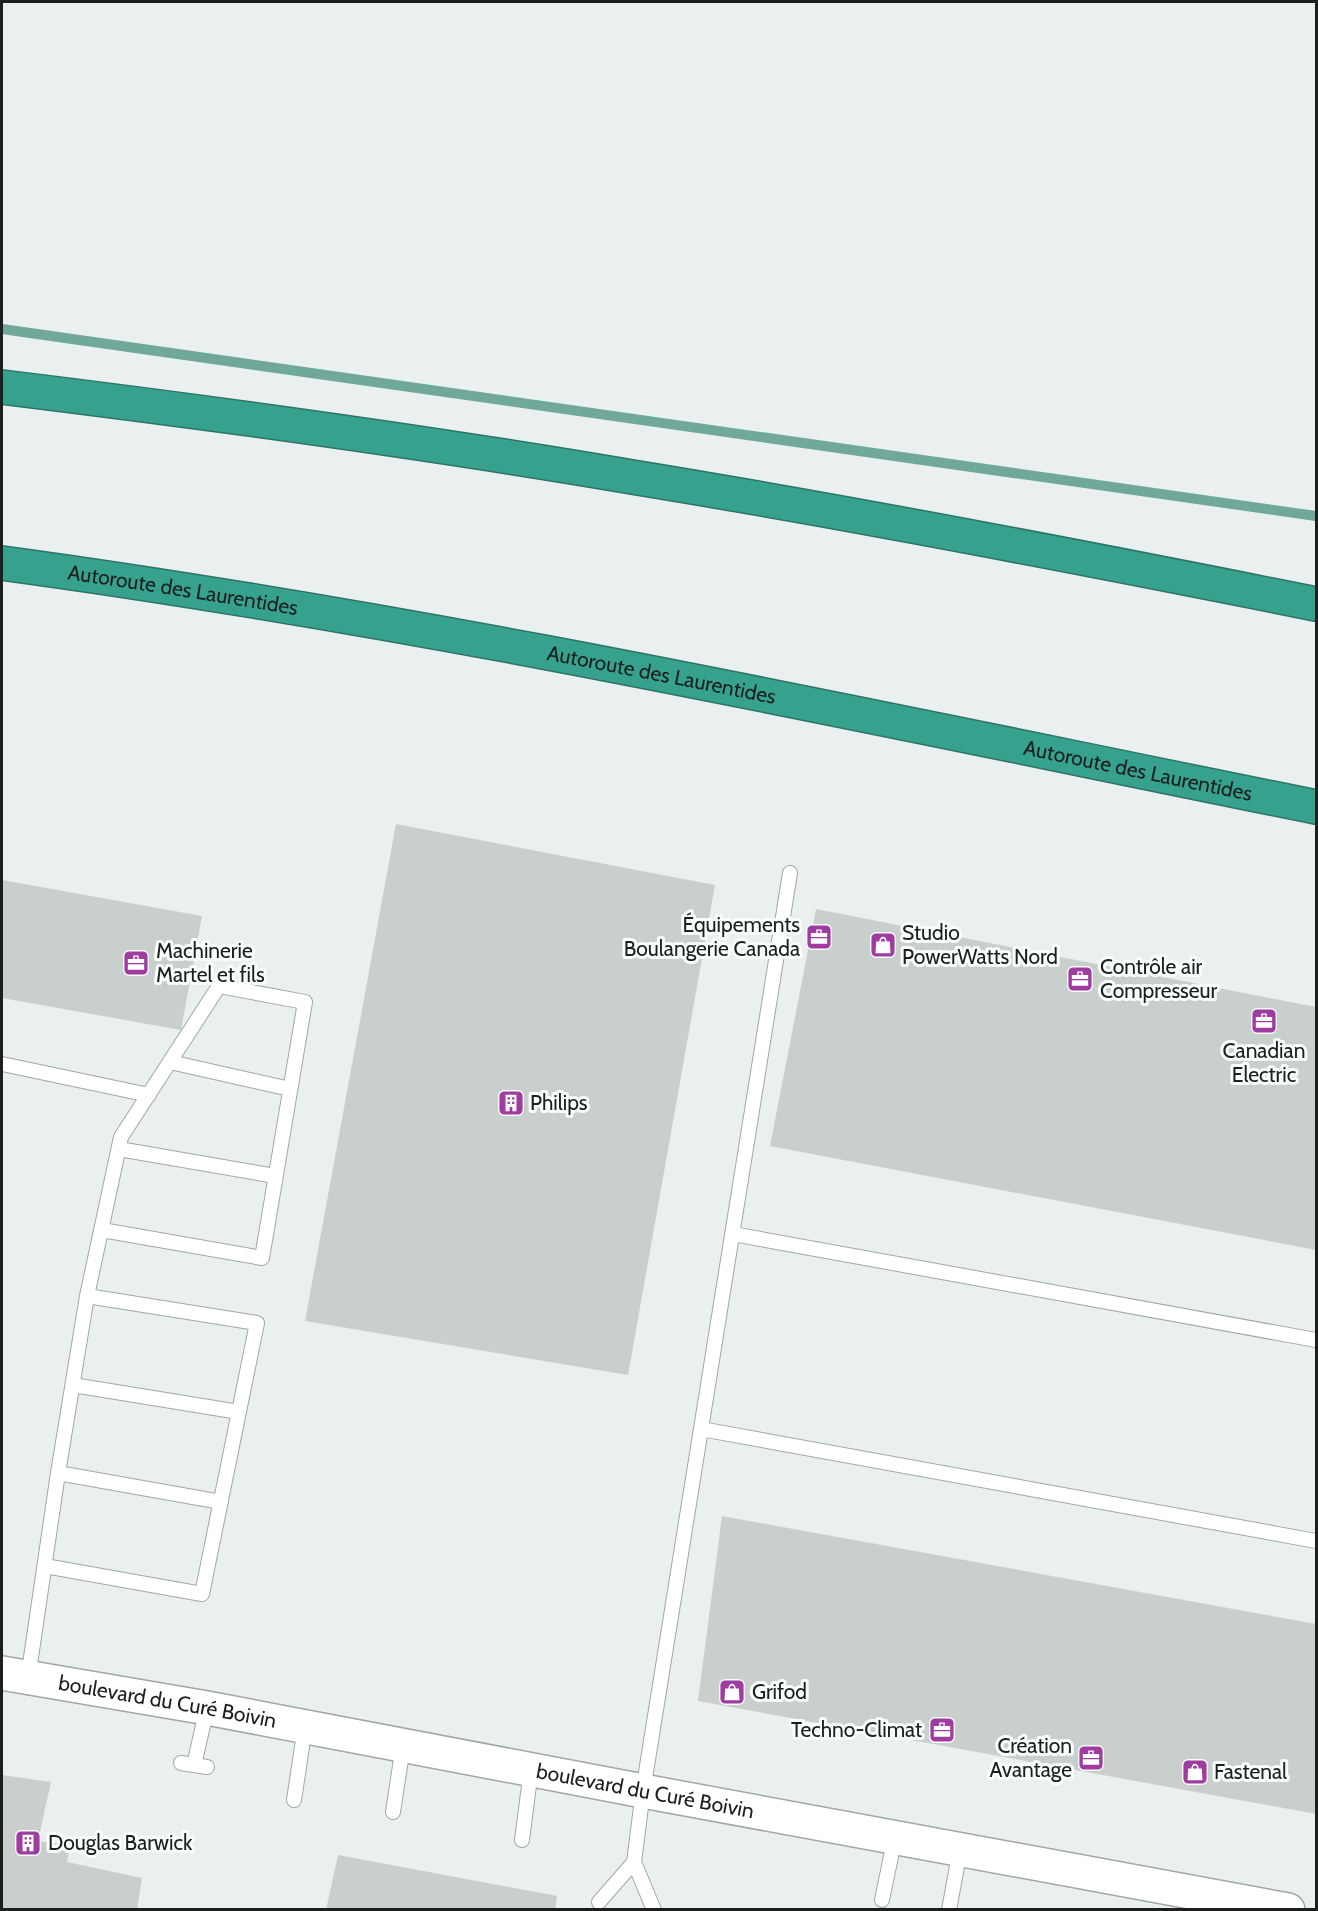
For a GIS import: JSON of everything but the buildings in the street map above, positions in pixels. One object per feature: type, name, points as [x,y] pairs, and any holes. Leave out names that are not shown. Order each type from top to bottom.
[{"type":"highway","points":[[2,387],[157,406],[637,477],[906,524],[1317,604]]},
{"type":"highway","name":"Autoroute des Laurentides","points":[[2,563],[340,614],[564,655],[1317,807]]},
{"type":"street","name":"boulevard du Curé Boivin","points":[[15,1676],[207,1708],[1288,1910]]},
{"type":"lane","points":[[654,1910],[634,1862],[643,1791],[790,873]]},
{"type":"lane","points":[[15,1676],[45,1566],[87,1296],[121,1137],[219,986],[305,1002],[261,1258],[102,1230]]},
{"type":"lane","points":[[170,1062],[290,1089]]},
{"type":"lane","points":[[2,1064],[148,1095]]},
{"type":"lane","points":[[119,1149],[275,1176]]},
{"type":"lane","points":[[733,1234],[1317,1340]]},
{"type":"lane","points":[[45,1566],[202,1594],[257,1323],[87,1296]]},
{"type":"lane","points":[[73,1385],[239,1412]]},
{"type":"lane","points":[[701,1429],[1317,1541]]},
{"type":"lane","points":[[58,1473],[221,1502]]},
{"type":"lane","points":[[194,1765],[207,1708]]},
{"type":"lane","points":[[294,1800],[305,1727]]},
{"type":"lane","points":[[393,1812],[403,1746]]},
{"type":"lane","points":[[522,1840],[531,1770]]},
{"type":"lane","points":[[882,1900],[895,1836]]},
{"type":"lane","points":[[949,1910],[960,1849]]},
{"type":"lane","points":[[599,1902],[634,1862]]},
{"type":"waterway","points":[[2,329],[1316,516]]},
{"type":"place","name":"Équipements Boulangerie Canada","points":[[819,937]]},
{"type":"place","name":"Studio PowerWatts Nord","points":[[883,945]]},
{"type":"place","name":"Machinerie Martel et fils","points":[[136,963]]},
{"type":"place","name":"Contrôle air Compresseur","points":[[1080,979]]},
{"type":"place","name":"Canadian Electric","points":[[1264,1021]]},
{"type":"place","name":"Philips","points":[[511,1103]]},
{"type":"place","name":"Grifod","points":[[732,1692]]},
{"type":"place","name":"Techno-Climat","points":[[942,1730]]},
{"type":"place","name":"Création Avantage","points":[[1091,1758]]},
{"type":"place","name":"Fastenal","points":[[1195,1772]]},
{"type":"place","name":"Douglas Barwick","points":[[28,1843]]}]
